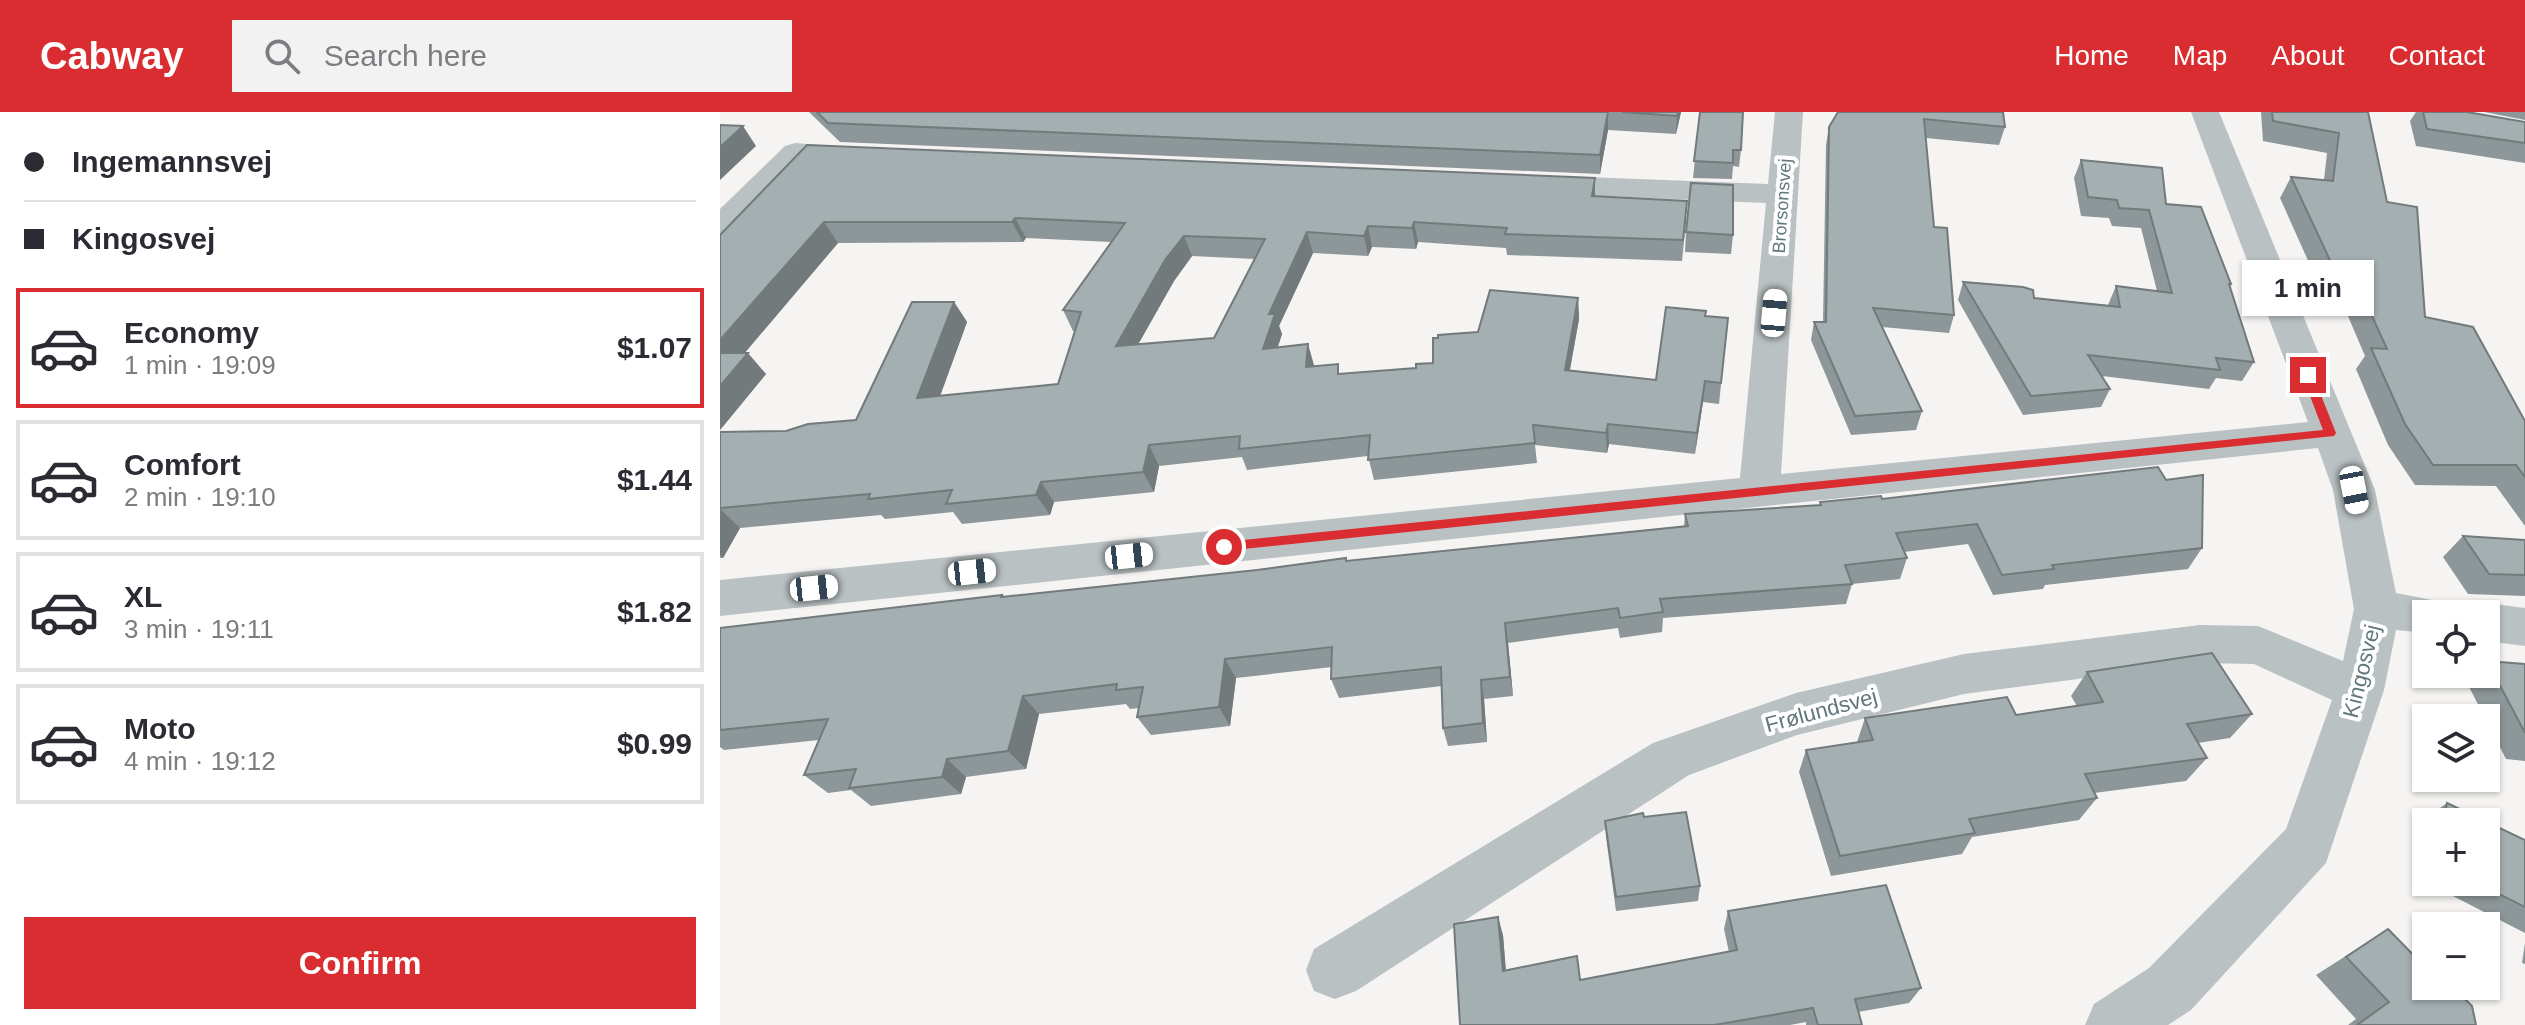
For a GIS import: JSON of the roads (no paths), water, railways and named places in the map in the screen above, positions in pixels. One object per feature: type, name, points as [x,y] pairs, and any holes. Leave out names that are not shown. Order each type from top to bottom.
[{"type":"street","name":"Brorsonsvej","points":[[1759,492],[1789,112]]},
{"type":"street","name":"Kingosvej","points":[[2115,1025],[2170,989],[2307,845],[2360,690],[2377,609],[2354,490],[2205,112]]},
{"type":"street","points":[[720,227],[795,152],[882,156]]},
{"type":"street","points":[[1499,182],[1783,194]]},
{"type":"street","points":[[720,598],[2330,433]]},
{"type":"street","points":[[2377,609],[2412,613]]},
{"type":"street","points":[[2500,624],[2525,627]]},
{"type":"street","name":"Frølundsvej","points":[[1335,970],[1671,759],[1796,714],[1964,674],[2200,644],[2258,645],[2360,690]]}]
